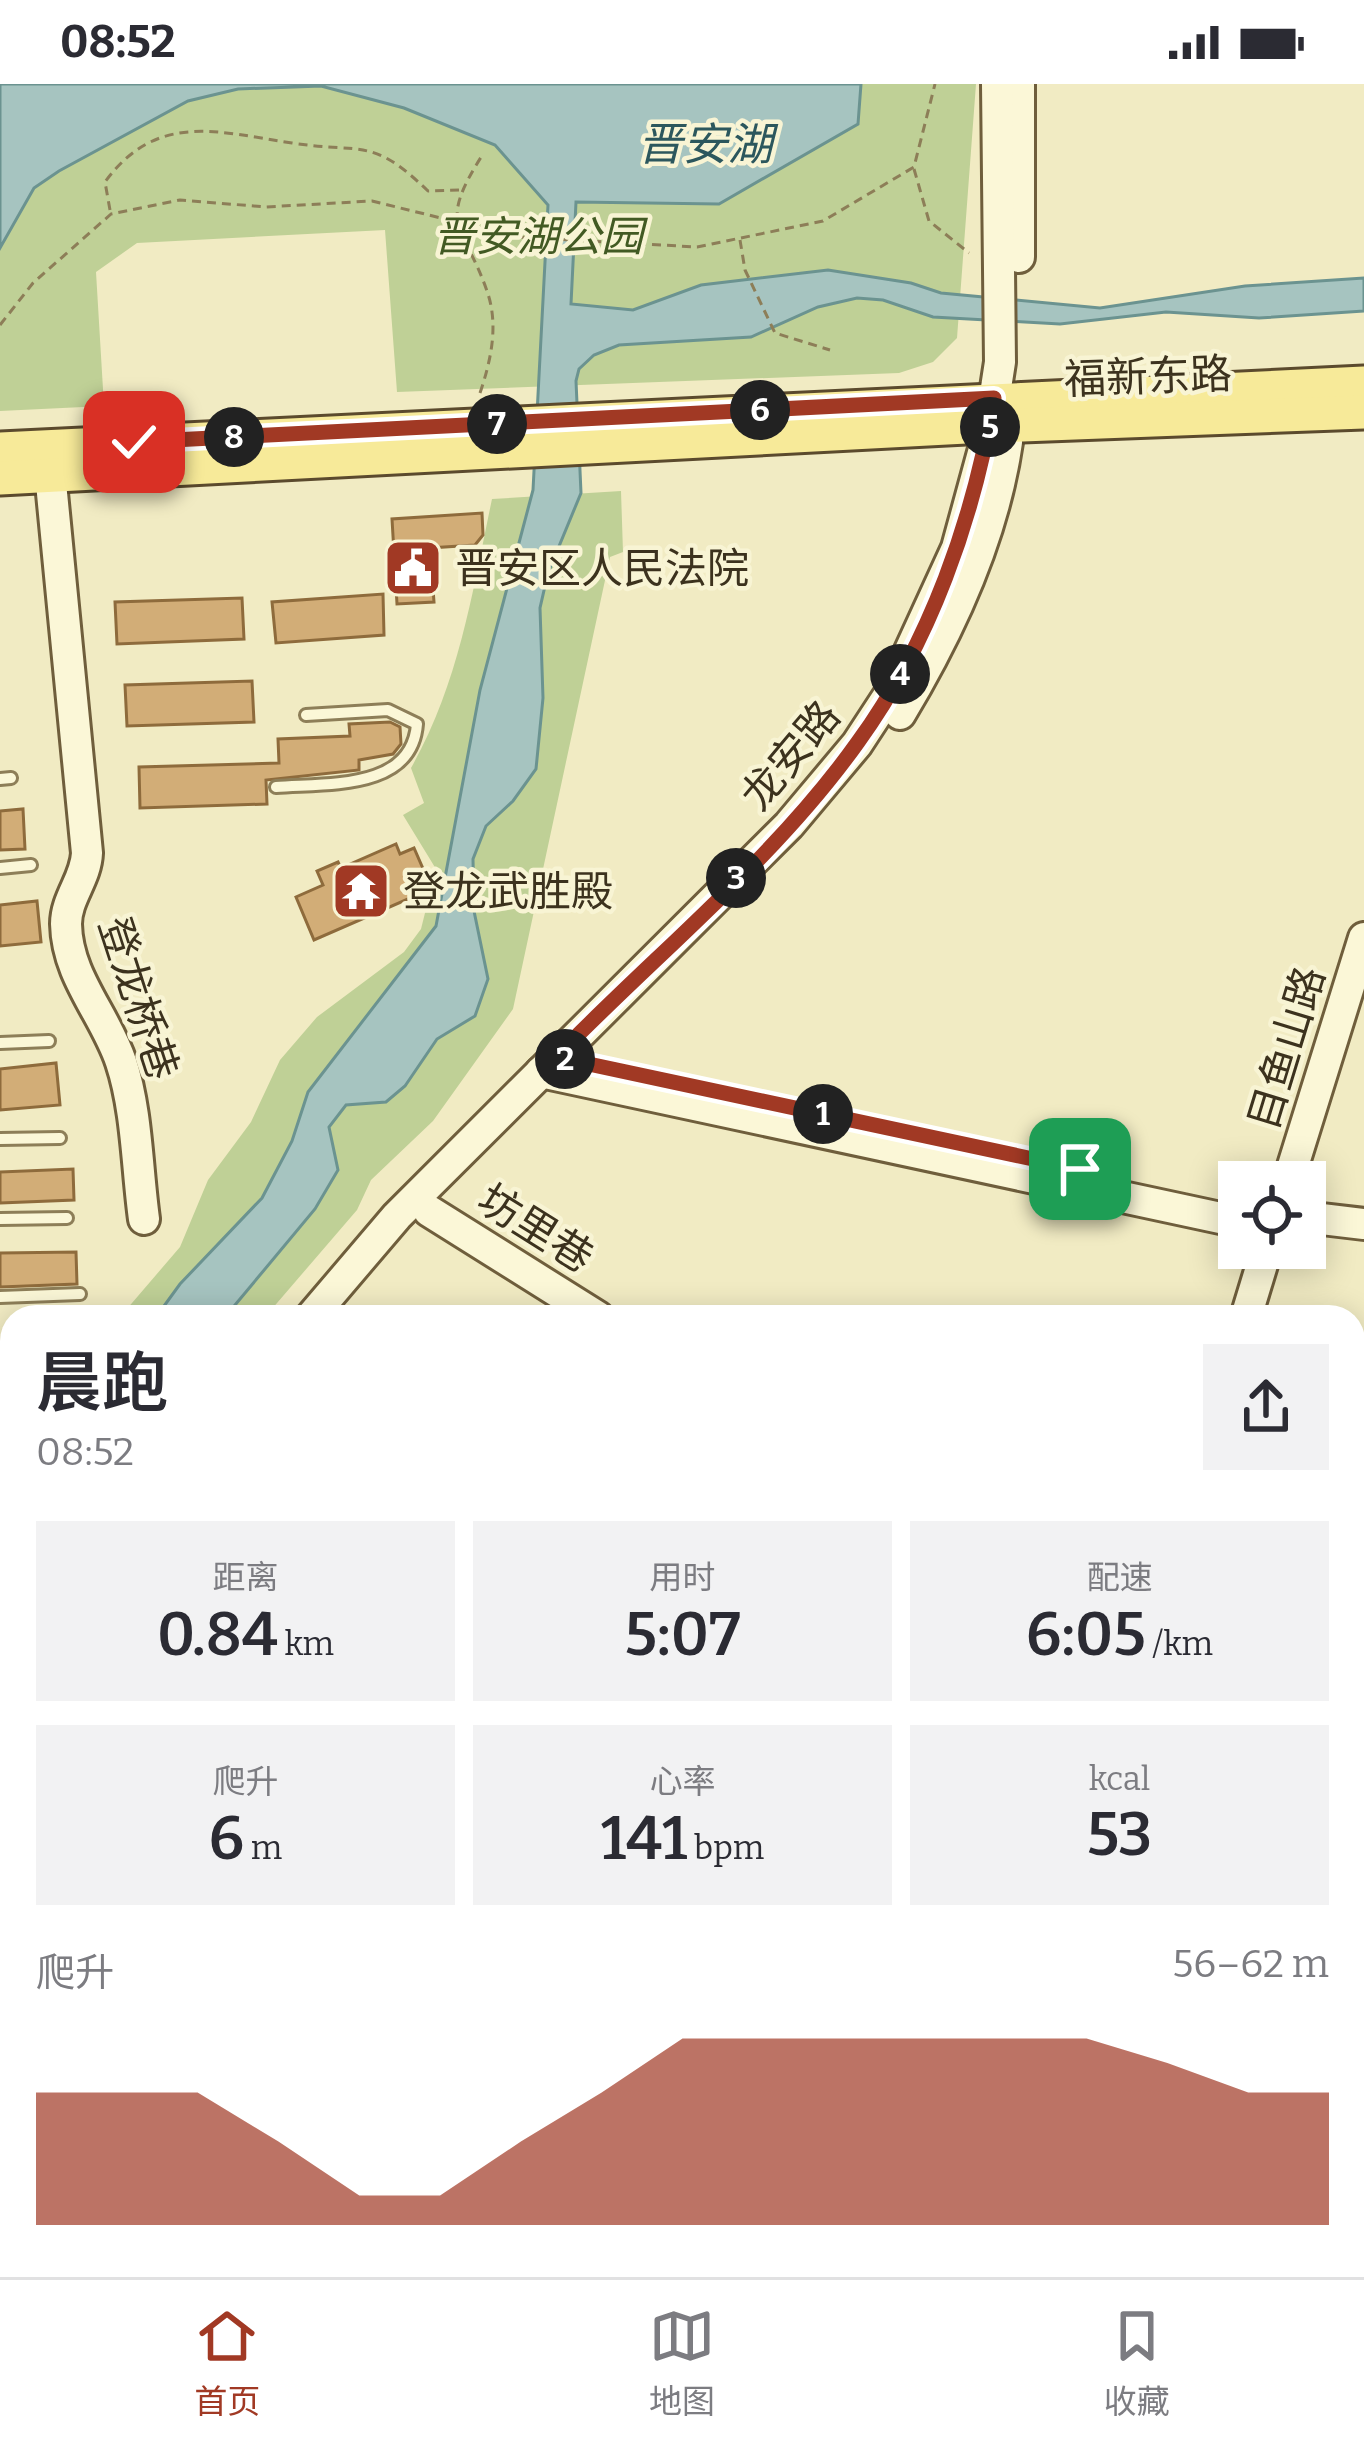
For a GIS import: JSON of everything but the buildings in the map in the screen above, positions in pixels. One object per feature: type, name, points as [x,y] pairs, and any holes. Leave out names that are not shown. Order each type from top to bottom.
[{"type":"main road","name":"龙安路","points":[[998,84],[1002,412]]},
{"type":"main road","name":"龙安路","points":[[346,1305],[559,1067],[789,825],[866,732],[908,659],[943,581],[1002,412],[1020,328],[1019,84]]},
{"type":"main road","name":"福新东路","points":[[0,478],[49,461],[1002,412],[1364,383]]},
{"type":"main road","name":"福新东路","points":[[1002,412],[1364,412]]},
{"type":"main road","name":"福新东路","points":[[0,449],[49,461]]},
{"type":"main road","name":"登龙桥巷","points":[[49,461],[87,853],[84,875],[68,907],[67,931],[82,988],[122,1065],[144,1219]]},
{"type":"main road","name":"目鱼山路","points":[[1295,1161],[1364,938]]},
{"type":"main road","name":"龙安路","points":[[320,1305],[351,1264],[559,1067]]},
{"type":"main road","points":[[559,1067],[1218,1199]]},
{"type":"main road","points":[[559,1067],[1218,1217]]},
{"type":"main road","name":"坊里巷","points":[[429,1211],[579,1305]]},
{"type":"main road","points":[[1326,1219],[1364,1223]]},
{"type":"main road","points":[[1326,1237],[1364,1241]]},
{"type":"main road","points":[[1250,1305],[1261,1269]]},
{"type":"lane","points":[[276,787],[369,780],[403,762],[415,743],[417,724],[388,710],[306,715]]},
{"type":"lane","points":[[0,868],[31,866]]},
{"type":"lane","points":[[0,1043],[50,1041]]},
{"type":"lane","points":[[0,1139],[60,1138]]},
{"type":"lane","points":[[0,1219],[67,1218]]},
{"type":"lane","points":[[0,1297],[80,1294]]},
{"type":"path","points":[[935,84],[914,167],[929,220],[969,253]]},
{"type":"path","points":[[110,214],[105,182],[124,156],[153,139],[214,128],[296,144],[357,147],[395,160],[428,191],[459,190]]},
{"type":"path","points":[[480,393],[491,354],[491,309],[454,218],[459,190],[483,154]]},
{"type":"path","points":[[0,325],[33,283],[110,214],[180,200],[266,207],[372,201],[518,237],[698,247],[824,221],[914,167]]},
{"type":"path","points":[[740,238],[745,270],[775,333],[830,350]]},
{"type":"green space","name":"晋安湖公园","points":[[0,84],[976,84],[957,338],[933,362],[899,373],[397,392],[385,230],[137,243],[96,272],[104,406],[0,411]]},
{"type":"green space","points":[[621,491],[623,552],[610,557],[513,1009],[433,1121],[371,1180],[357,1210],[275,1305],[130,1305],[180,1247],[208,1180],[251,1122],[280,1060],[317,1017],[404,952],[421,929],[436,869],[403,815],[424,803],[411,768],[452,671],[492,499]]},
{"type":"water","name":"晋安湖","points":[[0,84],[861,84],[858,124],[719,204],[576,202],[571,304],[633,310],[701,285],[828,270],[911,283],[941,293],[1100,308],[1245,286],[1364,278],[1364,311],[1259,318],[1166,312],[1060,324],[933,317],[883,300],[857,298],[818,307],[751,337],[619,345],[594,355],[579,369],[576,381],[581,493],[548,573],[540,608],[543,698],[536,769],[513,801],[486,826],[473,859],[474,911],[488,979],[475,1016],[437,1039],[405,1086],[386,1102],[346,1105],[329,1127],[338,1170],[315,1209],[235,1305],[165,1305],[262,1198],[292,1141],[308,1092],[436,926],[480,690],[533,490],[548,205],[495,145],[404,108],[321,86],[238,89],[188,101],[59,171],[34,188],[0,248]]},
{"type":"place","name":"晋安区人民法院","points":[[413,568]]},
{"type":"place","name":"登龙武胜殿","points":[[361,891]]},
{"type":"route","points":[[134,442],[994,398],[984,458],[957,548],[924,626],[874,719],[789,825],[556,1057],[1080,1169]]}]
